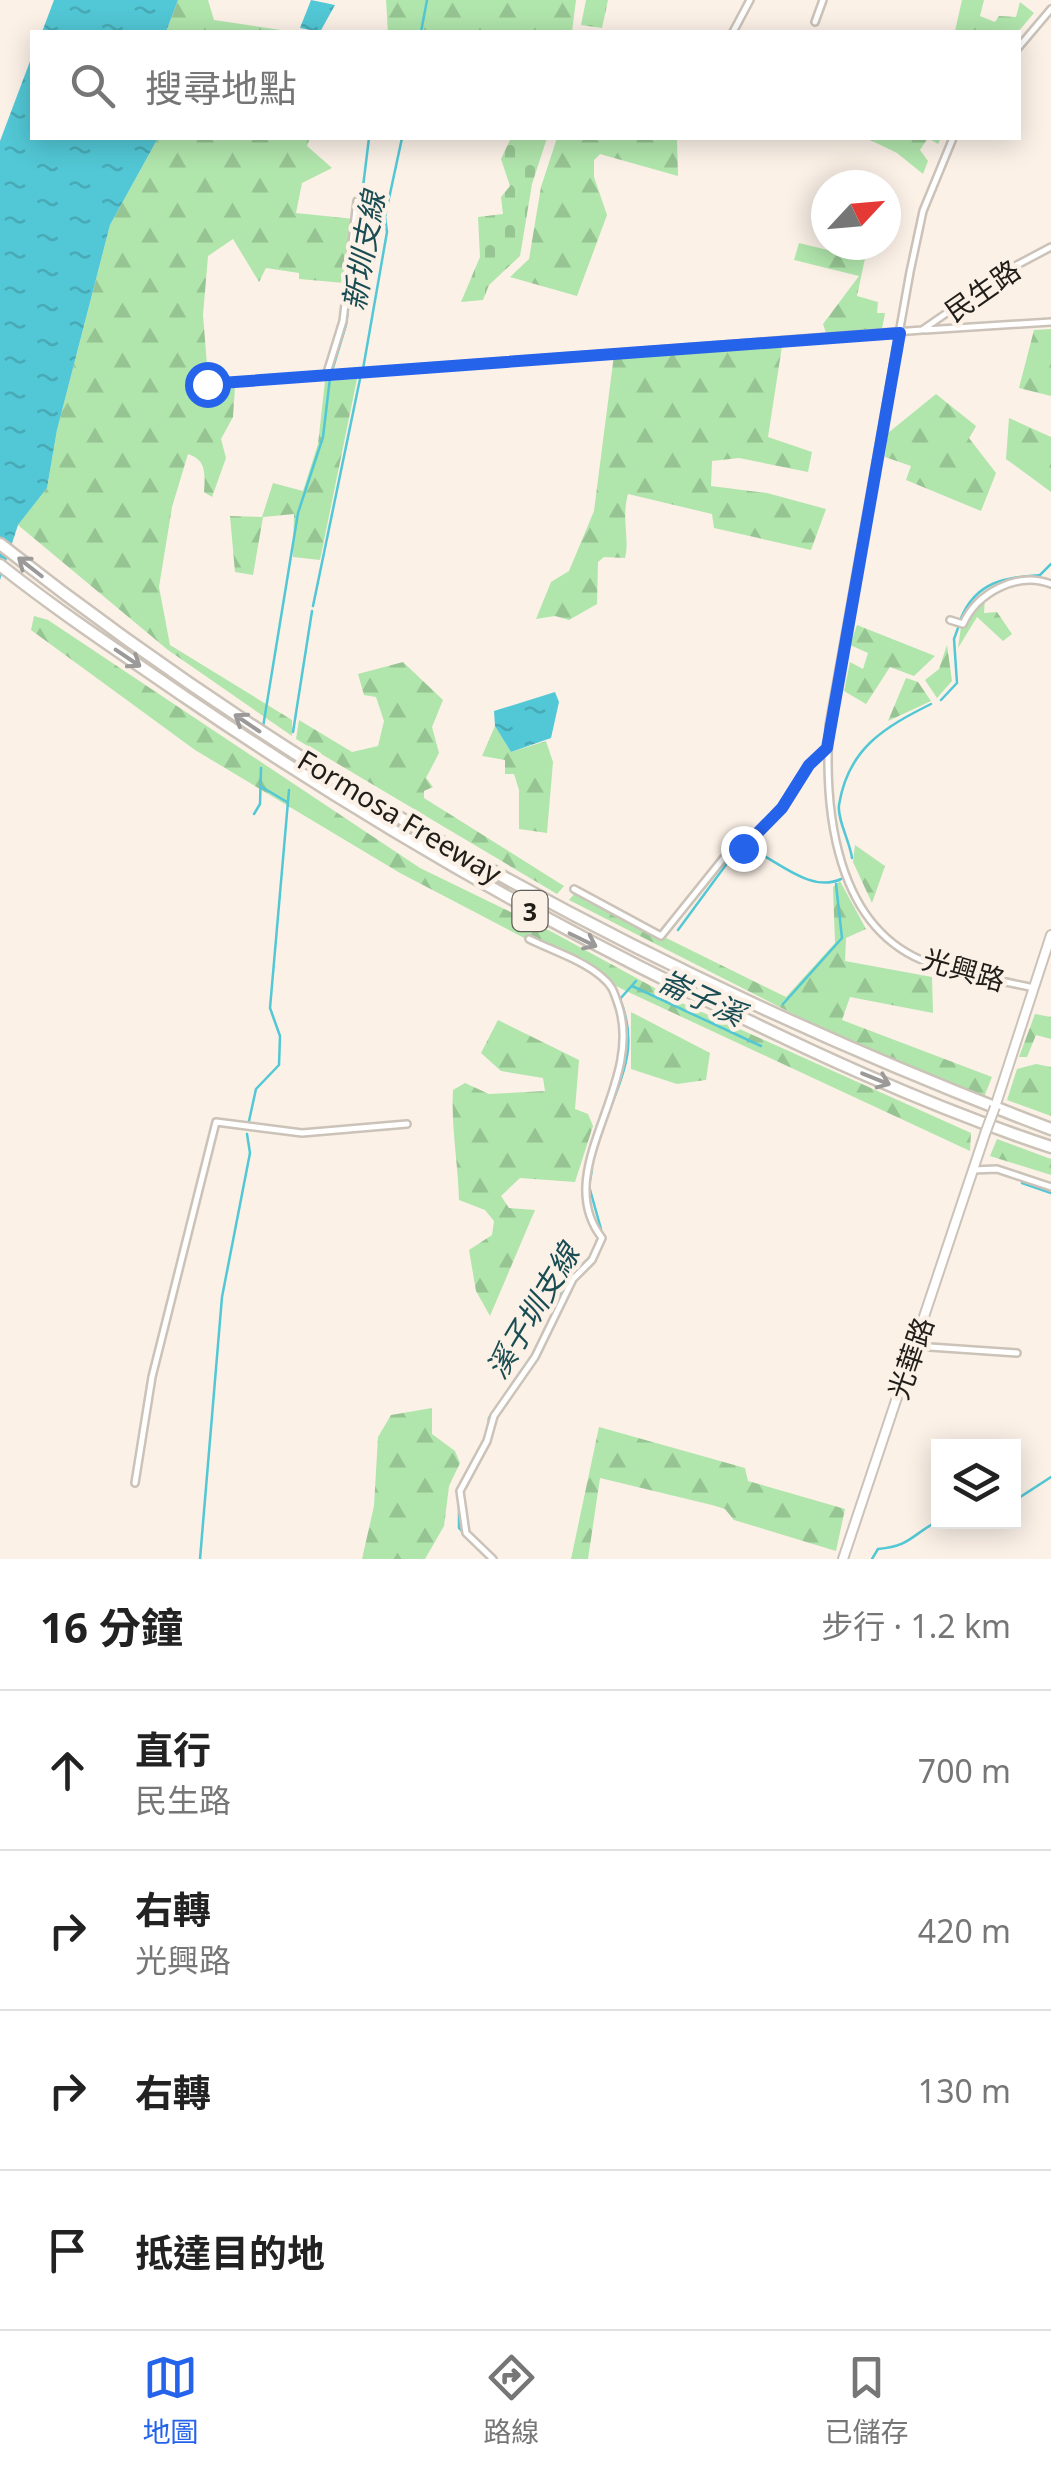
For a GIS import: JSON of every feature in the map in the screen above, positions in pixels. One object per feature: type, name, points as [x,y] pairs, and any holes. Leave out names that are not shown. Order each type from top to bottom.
[{"type":"highway","name":"Formosa Freeway","points":[[0,544],[252,726],[410,826],[569,915],[774,1013],[1051,1129]]},
{"type":"highway","name":"Formosa Freeway","points":[[0,565],[48,603],[402,839],[562,929],[809,1051],[1051,1147]]},
{"type":"street","points":[[734,30],[750,0]]},
{"type":"street","points":[[815,22],[823,0]]},
{"type":"street","points":[[1021,44],[1051,9]]},
{"type":"street","name":"光興路","points":[[952,140],[923,211],[827,748],[832,824],[844,871],[871,920],[901,949],[928,963],[1036,988]]},
{"type":"street","points":[[326,376],[343,321],[357,201]]},
{"type":"street","name":"民生路","points":[[198,390],[207,384],[922,330],[1051,247]]},
{"type":"street","points":[[922,330],[1051,322]]},
{"type":"street","points":[[950,620],[963,624],[969,610],[988,592],[1020,582],[1051,584]]},
{"type":"street","points":[[574,889],[661,936],[726,856],[743,848],[782,808],[809,765],[827,748]]},
{"type":"street","points":[[1036,988],[1051,935]]},
{"type":"street","points":[[493,1559],[466,1532],[460,1491],[487,1441],[494,1416],[543,1345],[573,1279],[592,1260],[602,1238],[583,1195],[585,1175],[620,1074],[624,1020],[614,988],[604,978],[528,939]]},
{"type":"street","name":"光華路","points":[[842,1559],[1036,988]]},
{"type":"street","points":[[136,1483],[152,1377],[216,1122],[302,1133],[407,1124]]},
{"type":"street","points":[[973,1170],[998,1170],[1051,1186]]},
{"type":"street","points":[[914,1346],[1017,1353]]},
{"type":"green space","points":[[178,0],[208,0],[214,20],[281,30],[167,30]]},
{"type":"green space","points":[[386,0],[576,0],[572,30],[388,30]]},
{"type":"green space","points":[[586,0],[608,0],[602,28],[581,25]]},
{"type":"green space","points":[[962,0],[984,0],[980,16],[995,22],[999,16],[1016,17],[1020,2],[1034,13],[1020,30],[955,30]]},
{"type":"green space","points":[[157,140],[309,140],[307,146],[332,168],[302,183],[296,213],[354,219],[345,283],[299,279],[299,273],[266,268],[259,282],[233,239],[208,256],[203,315],[209,390],[235,387],[233,417],[221,439],[226,458],[212,497],[204,492],[202,464],[188,454],[172,507],[159,587],[170,645],[292,720],[292,736],[168,650],[18,525],[47,488],[57,430],[110,225]]},
{"type":"green space","points":[[510,140],[546,140],[532,184],[520,256],[489,285],[483,300],[461,302],[480,257],[478,217],[503,214],[501,197],[510,186],[501,159]]},
{"type":"green space","points":[[556,140],[677,140],[678,176],[600,154],[594,160],[594,177],[607,215],[577,296],[510,277],[529,259],[541,187]]},
{"type":"green space","points":[[870,140],[927,140],[920,150],[928,161],[923,174],[897,153]]},
{"type":"green space","points":[[799,243],[811,246],[811,260],[865,260],[857,296],[878,302],[877,313],[885,313],[882,329],[826,333],[823,324],[859,276],[794,260]]},
{"type":"green space","points":[[1051,329],[1051,396],[1019,388],[1034,330]]},
{"type":"green space","points":[[782,346],[768,437],[812,452],[808,472],[739,458],[712,461],[711,486],[767,493],[826,509],[811,550],[714,528],[712,514],[628,494],[625,558],[604,557],[598,562],[597,604],[569,620],[555,616],[536,619],[551,582],[569,571],[594,511],[614,355]]},
{"type":"green space","points":[[357,379],[320,560],[293,557],[294,514],[263,517],[253,575],[235,572],[230,516],[262,517],[273,483],[303,491],[318,444],[325,381]]},
{"type":"green space","points":[[936,394],[976,426],[969,438],[996,473],[981,511],[906,480],[911,466],[885,457],[888,433]]},
{"type":"green space","points":[[1009,418],[1051,437],[1051,492],[1006,459]]},
{"type":"green space","points":[[985,598],[984,613],[997,612],[1012,634],[1003,641],[977,617],[958,648],[961,627]]},
{"type":"green space","points":[[34,616],[48,620],[420,868],[554,933],[684,1004],[971,1133],[970,1151],[626,991],[400,873],[195,750],[31,630]]},
{"type":"green space","points":[[857,625],[935,656],[914,676],[890,667],[866,704],[844,691],[850,662],[863,669],[868,653],[850,645]]},
{"type":"green space","points":[[947,645],[952,681],[937,698],[925,680],[939,669]]},
{"type":"green space","points":[[403,662],[443,700],[432,727],[439,753],[426,778],[433,787],[424,791],[424,798],[564,886],[557,894],[296,739],[299,720],[352,752],[378,746],[384,721],[376,697],[364,695],[358,674]]},
{"type":"green space","points":[[906,678],[918,682],[931,701],[888,721]]},
{"type":"green space","points":[[495,726],[511,752],[546,741],[553,762],[547,833],[519,829],[519,790],[514,774],[505,774],[505,760],[482,756]]},
{"type":"green space","points":[[855,845],[885,866],[872,903],[853,862]]},
{"type":"green space","points":[[840,881],[866,929],[846,938],[845,961],[932,977],[933,1013],[850,997],[842,1020],[992,1077],[984,1097],[815,1025],[569,900],[575,893],[786,997],[835,943],[833,887]]},
{"type":"green space","points":[[631,1012],[710,1053],[706,1080],[677,1084],[631,1069]]},
{"type":"green space","points":[[1035,1014],[1051,1017],[1051,1039],[1036,1035],[1027,1057],[1019,1057]]},
{"type":"green space","points":[[498,1020],[579,1060],[575,1109],[588,1114],[593,1126],[575,1182],[520,1178],[501,1196],[509,1208],[535,1210],[490,1316],[476,1291],[469,1250],[492,1235],[494,1221],[485,1210],[459,1200],[453,1090],[465,1083],[489,1094],[545,1091],[543,1078],[501,1071],[481,1053]]},
{"type":"green space","points":[[1036,1064],[1051,1067],[1051,1116],[1007,1100],[1017,1069]]},
{"type":"green space","points":[[997,1139],[1051,1159],[1051,1175],[990,1156]]},
{"type":"green space","points":[[432,1408],[432,1434],[455,1451],[460,1463],[449,1486],[444,1526],[425,1559],[362,1559],[374,1506],[378,1437],[391,1415]]},
{"type":"green space","points":[[599,1427],[745,1468],[748,1481],[845,1509],[836,1551],[734,1520],[725,1509],[600,1478],[588,1559],[571,1559]]},
{"type":"water","points":[[54,0],[178,0],[167,30],[43,30]]},
{"type":"water","points":[[311,0],[335,5],[321,30],[300,28]]},
{"type":"water","points":[[30,61],[30,140],[157,140],[110,225],[57,430],[47,488],[18,525],[0,580],[0,141]]},
{"type":"water","points":[[555,692],[559,702],[551,738],[511,752],[495,726],[494,711]]},
{"type":"waterway","name":"新圳支線","points":[[421,30],[427,0]]},
{"type":"waterway","points":[[332,371],[346,325],[369,140]]},
{"type":"waterway","name":"新圳支線","points":[[363,369],[387,232],[385,217],[402,140]]},
{"type":"waterway","points":[[263,727],[298,513],[323,437],[330,378]]},
{"type":"waterway","points":[[313,606],[360,379]]},
{"type":"waterway","points":[[961,618],[984,589],[1003,580],[1040,575],[1051,564]]},
{"type":"waterway","points":[[293,732],[312,611]]},
{"type":"waterway","points":[[941,700],[957,683],[954,639],[958,628]]},
{"type":"waterway","points":[[852,858],[839,811],[851,768],[884,731],[931,704]]},
{"type":"waterway","points":[[254,814],[260,804],[261,768]]},
{"type":"waterway","points":[[260,786],[287,802]]},
{"type":"waterway","points":[[249,1121],[256,1089],[279,1065],[280,1036],[270,1008],[289,790]]},
{"type":"waterway","name":"崙子溪","points":[[678,930],[728,862],[755,851],[808,879],[841,879]]},
{"type":"waterway","name":"崙子溪","points":[[783,1004],[842,938],[836,884]]},
{"type":"waterway","name":"溪子圳支線","points":[[611,1106],[628,1053],[628,1027],[620,999],[636,981]]},
{"type":"waterway","name":"崙子溪","points":[[632,986],[761,1046]]},
{"type":"waterway","points":[[200,1559],[222,1297],[250,1153],[247,1134]]},
{"type":"waterway","name":"溪子圳支線","points":[[592,1169],[589,1186],[601,1229]]},
{"type":"waterway","points":[[1022,1183],[1051,1193]]},
{"type":"waterway","name":"溪子圳支線","points":[[550,1320],[567,1280],[592,1255],[597,1240]]},
{"type":"waterway","name":"溪子圳支線","points":[[488,1427],[489,1418],[533,1354]]},
{"type":"waterway","points":[[1021,1496],[1051,1477]]},
{"type":"waterway","name":"溪子圳支線","points":[[459,1503],[459,1528],[473,1543]]},
{"type":"waterway","points":[[872,1559],[878,1549],[904,1543],[931,1526]]},
{"type":"route","points":[[207,384],[900,333],[827,748],[809,765],[782,808],[743,848]]}]
